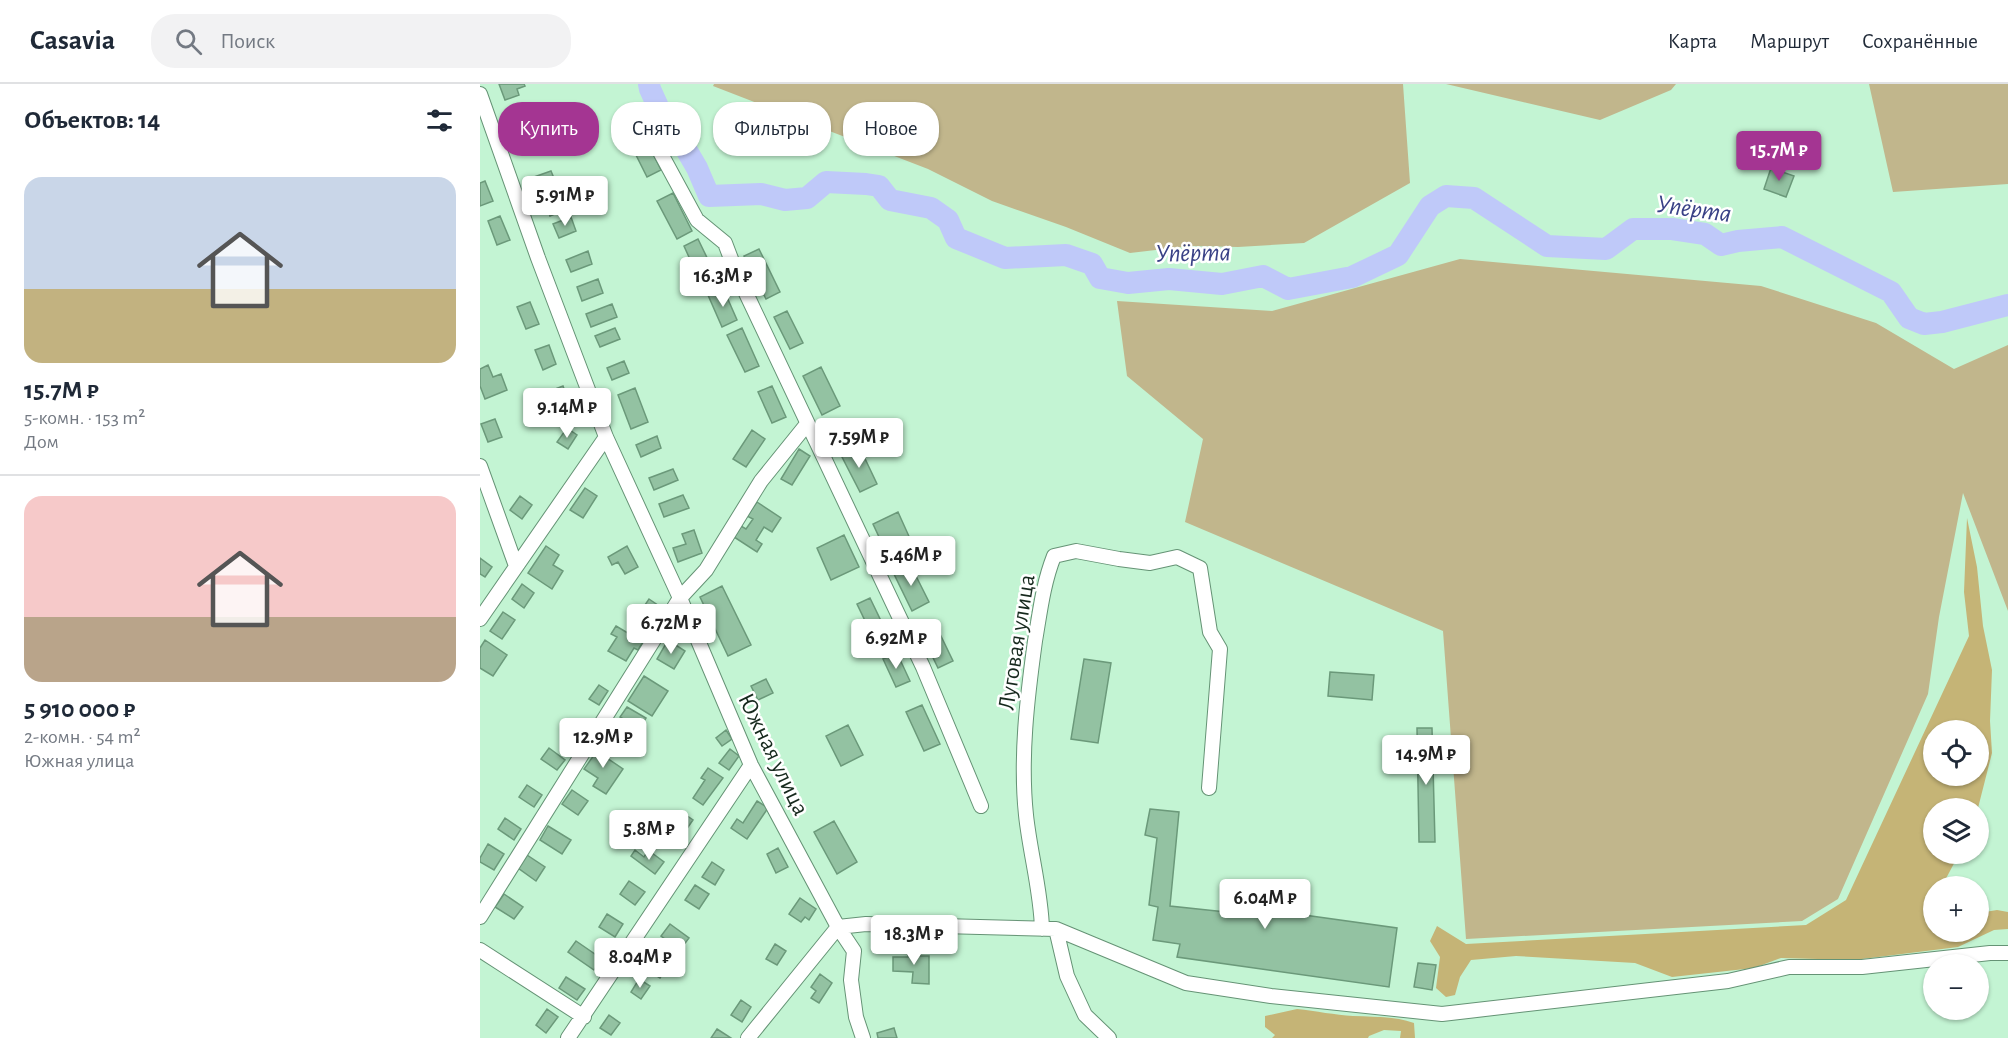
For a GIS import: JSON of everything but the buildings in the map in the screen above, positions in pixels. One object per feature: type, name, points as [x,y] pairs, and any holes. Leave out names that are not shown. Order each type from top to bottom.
[{"type":"street","name":"Южная улица","points":[[480,94],[538,258],[606,437],[680,598],[751,765],[838,927],[854,951],[851,980],[856,1017],[863,1038]]},
{"type":"street","points":[[662,156],[697,220],[725,243],[736,272],[923,667],[981,806]]},
{"type":"street","points":[[480,917],[680,598],[706,570],[761,481],[807,424]]},
{"type":"street","points":[[480,619],[606,437]]},
{"type":"street","points":[[480,466],[516,566]]},
{"type":"street","name":"Луговая улица","points":[[1042,929],[1041,909],[1026,817],[1023,776],[1028,688],[1045,579],[1054,556],[1076,550],[1150,563],[1177,557],[1200,568],[1210,632],[1220,649],[1209,788]]},
{"type":"street","points":[[568,1038],[751,765]]},
{"type":"street","points":[[748,1038],[838,927],[866,924],[1056,929],[1186,982],[1271,996],[1442,1014],[1728,981],[1789,967],[1862,967],[2008,952]]},
{"type":"street","points":[[1056,929],[1067,976],[1084,1015],[1109,1038]]},
{"type":"street","points":[[480,950],[584,1017]]},
{"type":"shaded area","points":[[714,84],[1403,84],[1410,183],[1304,243],[1238,247],[1190,246],[1130,253],[992,201],[928,169],[894,156],[939,156],[939,102],[843,102],[843,136],[831,132],[831,102],[754,102],[713,86]]},
{"type":"shaded area","points":[[1446,84],[1676,84],[1671,90],[1600,120]]},
{"type":"shaded area","points":[[1869,84],[2008,84],[2008,184],[1893,192]]},
{"type":"shaded area","points":[[1460,259],[1761,286],[1876,323],[1954,369],[2008,345],[2008,611],[1963,493],[1939,617],[1928,694],[1838,899],[1802,921],[1466,939],[1443,631],[1185,522],[1203,439],[1127,376],[1117,301],[1272,311]]},
{"type":"shaded area","points":[[1967,518],[1977,567],[1983,626],[1992,670],[1990,721],[1992,753],[1989,765],[1989,720],[1930,720],[1969,636],[1964,592]]},
{"type":"shaded area","points":[[1923,735],[1923,786],[1984,786],[1981,798],[1923,798],[1923,864],[1954,864],[1947,876],[1923,876],[1923,942],[1969,942],[1958,947],[1854,960],[1781,958],[1754,968],[1672,977],[1635,963],[1516,956],[1471,960],[1460,977],[1455,995],[1446,997],[1436,988],[1440,957],[1430,941],[1437,926],[1466,944],[1806,925],[1846,900]]},
{"type":"shaded area","points":[[1989,911],[2008,912],[2008,929],[1989,932]]},
{"type":"shaded area","points":[[1297,1009],[1339,1015],[1399,1019],[1414,1023],[1415,1038],[1400,1038],[1401,1031],[1384,1030],[1368,1038],[1272,1038],[1275,1035],[1265,1027],[1265,1016]]},
{"type":"waterway","name":"Упёрта","points":[[649,84],[664,120],[680,139],[697,168],[709,196],[761,194],[785,200],[807,198],[826,182],[879,186],[890,200],[931,208],[948,220],[956,238],[1005,258],[1066,255],[1092,264],[1100,278],[1128,283],[1169,279],[1222,284],[1263,276],[1288,289],[1352,277],[1398,255],[1430,206],[1446,196],[1474,198],[1547,246],[1606,249],[1633,229],[1672,229],[1705,234],[1721,245],[1782,237],[1891,292],[1909,318],[1924,324],[1942,322],[2008,305]]}]
